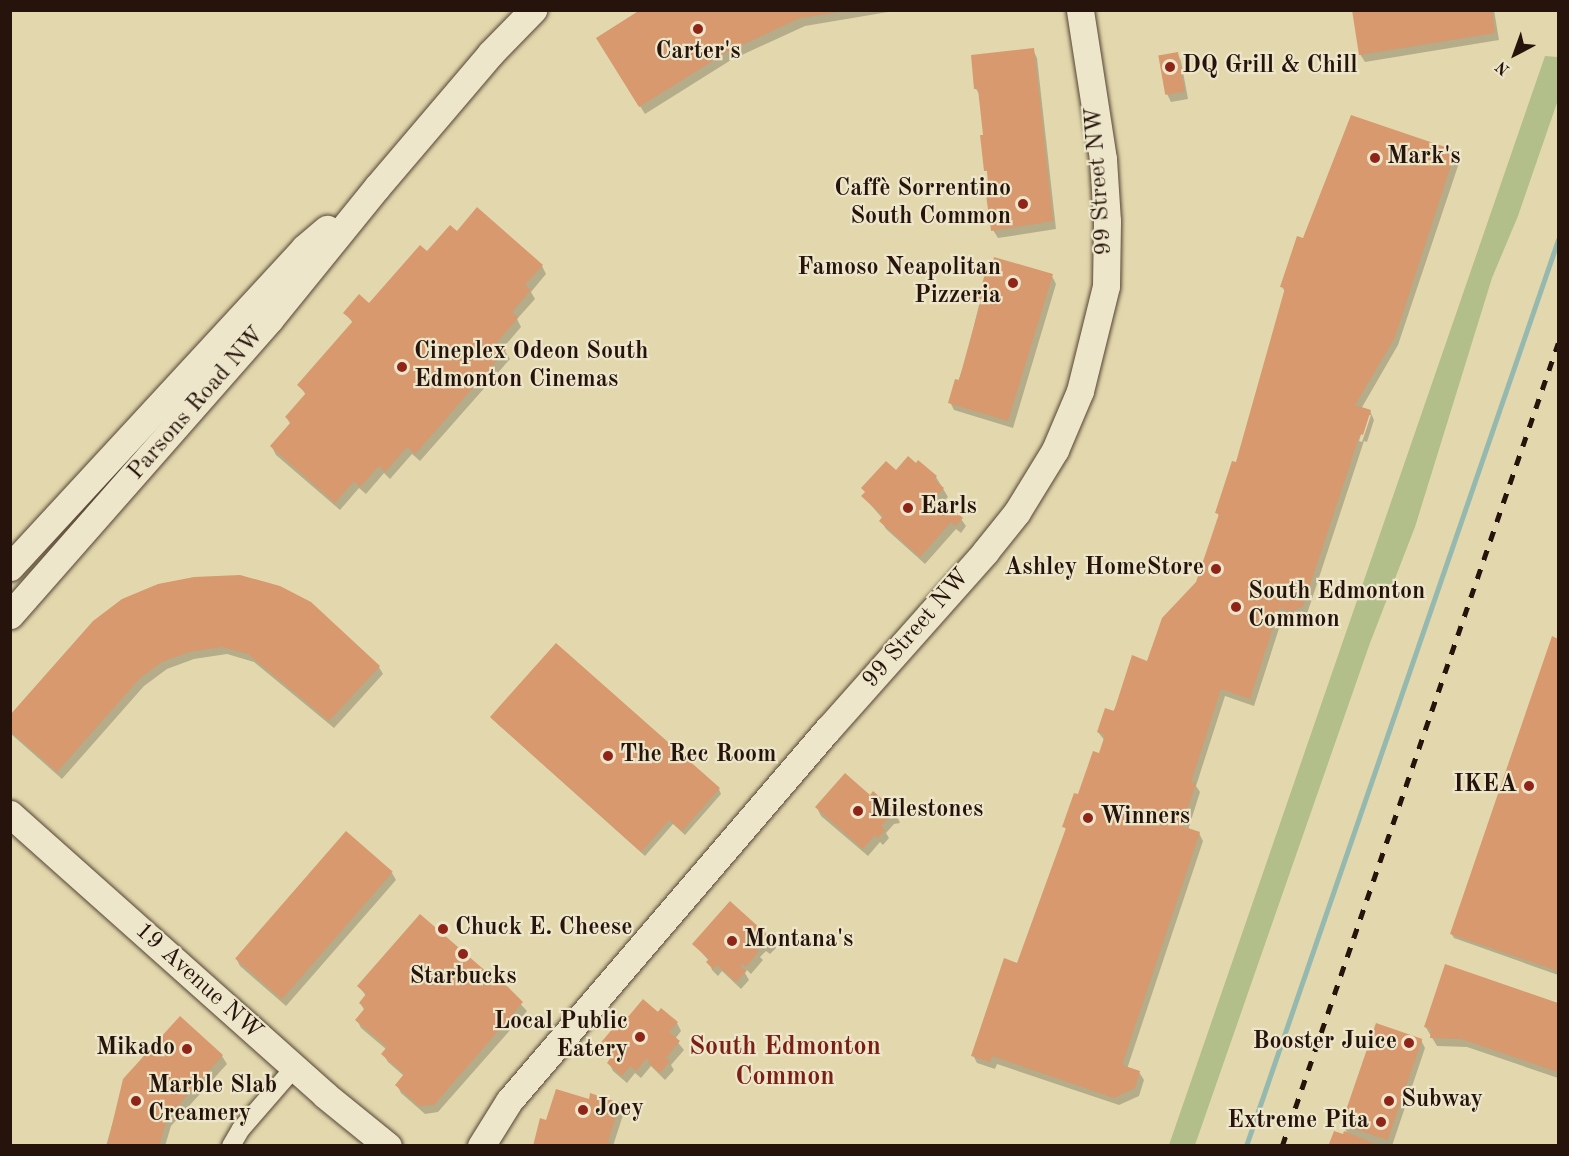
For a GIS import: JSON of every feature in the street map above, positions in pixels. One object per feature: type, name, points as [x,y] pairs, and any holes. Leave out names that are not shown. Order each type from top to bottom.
[{"type":"street","name":"Parsons Road NW","points":[[10,615],[270,319],[377,187],[490,54],[533,10]]},
{"type":"street","name":"99 Street NW","points":[[481,1146],[509,1101],[829,728],[992,544],[1017,512],[1055,450],[1080,391],[1106,286],[1107,221],[1103,159],[1080,10]]},
{"type":"street","name":"Parsons Road NW","points":[[10,567],[304,248],[377,187]]},
{"type":"street","name":"19 Avenue NW","points":[[10,814],[294,1068],[388,1146]]},
{"type":"street","points":[[231,1146],[241,1129],[294,1068]]},
{"type":"green space","points":[[1545,56],[1558,57],[1558,100],[1518,216],[1492,278],[1415,527],[1370,643],[1195,1145],[1169,1145]]},
{"type":"building","points":[[640,10],[839,10],[840,12],[800,18],[727,52],[639,107],[596,38]]},
{"type":"building","points":[[1352,10],[1492,10],[1495,33],[1359,55]]},
{"type":"building","points":[[1034,48],[1053,221],[991,231],[986,195],[989,194],[987,171],[984,171],[980,135],[983,135],[978,89],[974,89],[971,55]]},
{"type":"building","name":"DQ Grill & Chill","points":[[1178,52],[1185,91],[1165,95],[1158,55]]},
{"type":"building","name":"South Edmonton Common","points":[[1351,115],[1451,149],[1454,156],[1395,337],[1355,405],[1371,410],[1363,435],[1360,434],[1303,606],[1292,612],[1279,608],[1250,699],[1221,689],[1191,782],[1196,783],[1182,826],[1200,832],[1122,1065],[1140,1071],[1135,1088],[1114,1098],[992,1056],[990,1062],[971,1056],[1004,958],[1017,963],[1066,828],[1062,827],[1074,793],[1078,794],[1093,751],[1099,753],[1105,735],[1097,732],[1105,708],[1114,711],[1132,655],[1147,661],[1162,618],[1196,582],[1219,514],[1215,513],[1232,461],[1236,462],[1285,288],[1280,287],[1297,236],[1303,238]]},
{"type":"building","name":"Cineplex Odeon South Edmonton Cinemas","points":[[477,207],[543,265],[525,285],[531,290],[512,312],[518,318],[497,342],[506,350],[415,454],[407,447],[385,472],[379,466],[360,487],[354,481],[335,503],[270,446],[291,422],[285,417],[306,393],[297,385],[353,321],[343,313],[359,294],[369,303],[420,245],[427,251],[450,225],[457,231]]},
{"type":"building","points":[[994,257],[1053,274],[1008,421],[948,403],[955,379],[959,380],[981,300],[978,299],[986,270],[990,271]]},
{"type":"building","name":"Earls","points":[[908,456],[916,463],[918,460],[937,476],[934,479],[944,488],[933,500],[944,511],[949,505],[963,518],[955,526],[951,522],[920,557],[879,521],[883,516],[861,496],[865,492],[861,488],[886,461],[896,470]]},
{"type":"building","points":[[240,575],[280,586],[311,602],[380,666],[329,721],[248,654],[222,647],[189,652],[162,662],[140,678],[57,772],[10,731],[10,715],[93,621],[122,599],[158,584],[194,577]]},
{"type":"building","name":"IKEA","points":[[1552,636],[1558,639],[1558,971],[1450,934]]},
{"type":"building","name":"The Rec Room","points":[[556,643],[720,788],[682,831],[669,820],[641,852],[490,717]]},
{"type":"building","name":"Milestones","points":[[845,773],[870,795],[873,791],[891,807],[895,806],[896,815],[890,816],[881,826],[885,830],[878,838],[875,835],[863,849],[815,807]]},
{"type":"building","points":[[346,831],[393,872],[282,999],[235,959]]},
{"type":"building","name":"Montana's","points":[[730,901],[772,939],[765,947],[761,944],[756,949],[759,951],[746,967],[742,963],[740,966],[746,971],[736,982],[717,965],[713,969],[706,962],[709,959],[692,944]]},
{"type":"building","points":[[420,914],[489,974],[492,971],[523,1002],[434,1105],[419,1106],[395,1085],[404,1074],[381,1054],[387,1047],[355,1020],[365,1008],[359,1003],[366,994],[357,986]]},
{"type":"building","points":[[1445,964],[1558,1003],[1558,1072],[1461,1039],[1430,1038],[1431,1029],[1424,1027]]},
{"type":"building","name":"Local Public Eatery","points":[[643,999],[658,1012],[661,1008],[678,1022],[669,1032],[680,1041],[666,1058],[670,1061],[660,1073],[648,1063],[650,1061],[647,1058],[636,1071],[630,1066],[622,1076],[607,1063],[611,1057],[598,1046],[614,1027],[617,1030]]},
{"type":"building","points":[[180,1016],[223,1055],[167,1118],[159,1146],[107,1146],[123,1079]]},
{"type":"building","points":[[1376,1023],[1422,1039],[1387,1140],[1341,1124]]},
{"type":"building","name":"Joey","points":[[556,1089],[589,1099],[590,1093],[620,1103],[608,1142],[617,1146],[533,1146],[540,1118],[546,1120]]},
{"type":"building","points":[[1334,1131],[1343,1134],[1344,1131],[1380,1146],[1333,1146],[1329,1144]]},
{"type":"waterway","points":[[1246,1146],[1558,240]]},
{"type":"railway","points":[[1282,1146],[1558,343]]},
{"type":"place","name":"Carter's","points":[[698,29]]},
{"type":"place","name":"DQ Grill & Chill","points":[[1170,67]]},
{"type":"place","name":"Mark's","points":[[1375,158]]},
{"type":"place","name":"Caffè Sorrentino South Common","points":[[1023,204]]},
{"type":"place","name":"Famoso Neapolitan Pizzeria","points":[[1013,283]]},
{"type":"place","name":"Cineplex Odeon South Edmonton Cinemas","points":[[402,367]]},
{"type":"place","name":"Earls","points":[[908,508]]},
{"type":"place","name":"Ashley HomeStore","points":[[1216,569]]},
{"type":"place","name":"South Edmonton Common","points":[[1236,607]]},
{"type":"place","name":"The Rec Room","points":[[608,756]]},
{"type":"place","name":"IKEA","points":[[1529,786]]},
{"type":"place","name":"Milestones","points":[[858,811]]},
{"type":"place","name":"Winners","points":[[1088,818]]},
{"type":"place","name":"Chuck E. Cheese","points":[[443,929]]},
{"type":"place","name":"Montana's","points":[[732,941]]},
{"type":"place","name":"Starbucks","points":[[463,954]]},
{"type":"place","name":"Local Public Eatery","points":[[640,1037]]},
{"type":"place","name":"Booster Juice","points":[[1409,1043]]},
{"type":"place","name":"Mikado","points":[[187,1049]]},
{"type":"place","name":"Marble Slab Creamery","points":[[136,1101]]},
{"type":"place","name":"Subway","points":[[1389,1101]]},
{"type":"place","name":"Joey","points":[[583,1110]]},
{"type":"place","name":"Extreme Pita","points":[[1381,1122]]},
{"type":"district","name":"South Edmonton Common","points":[[785,1063]]}]
